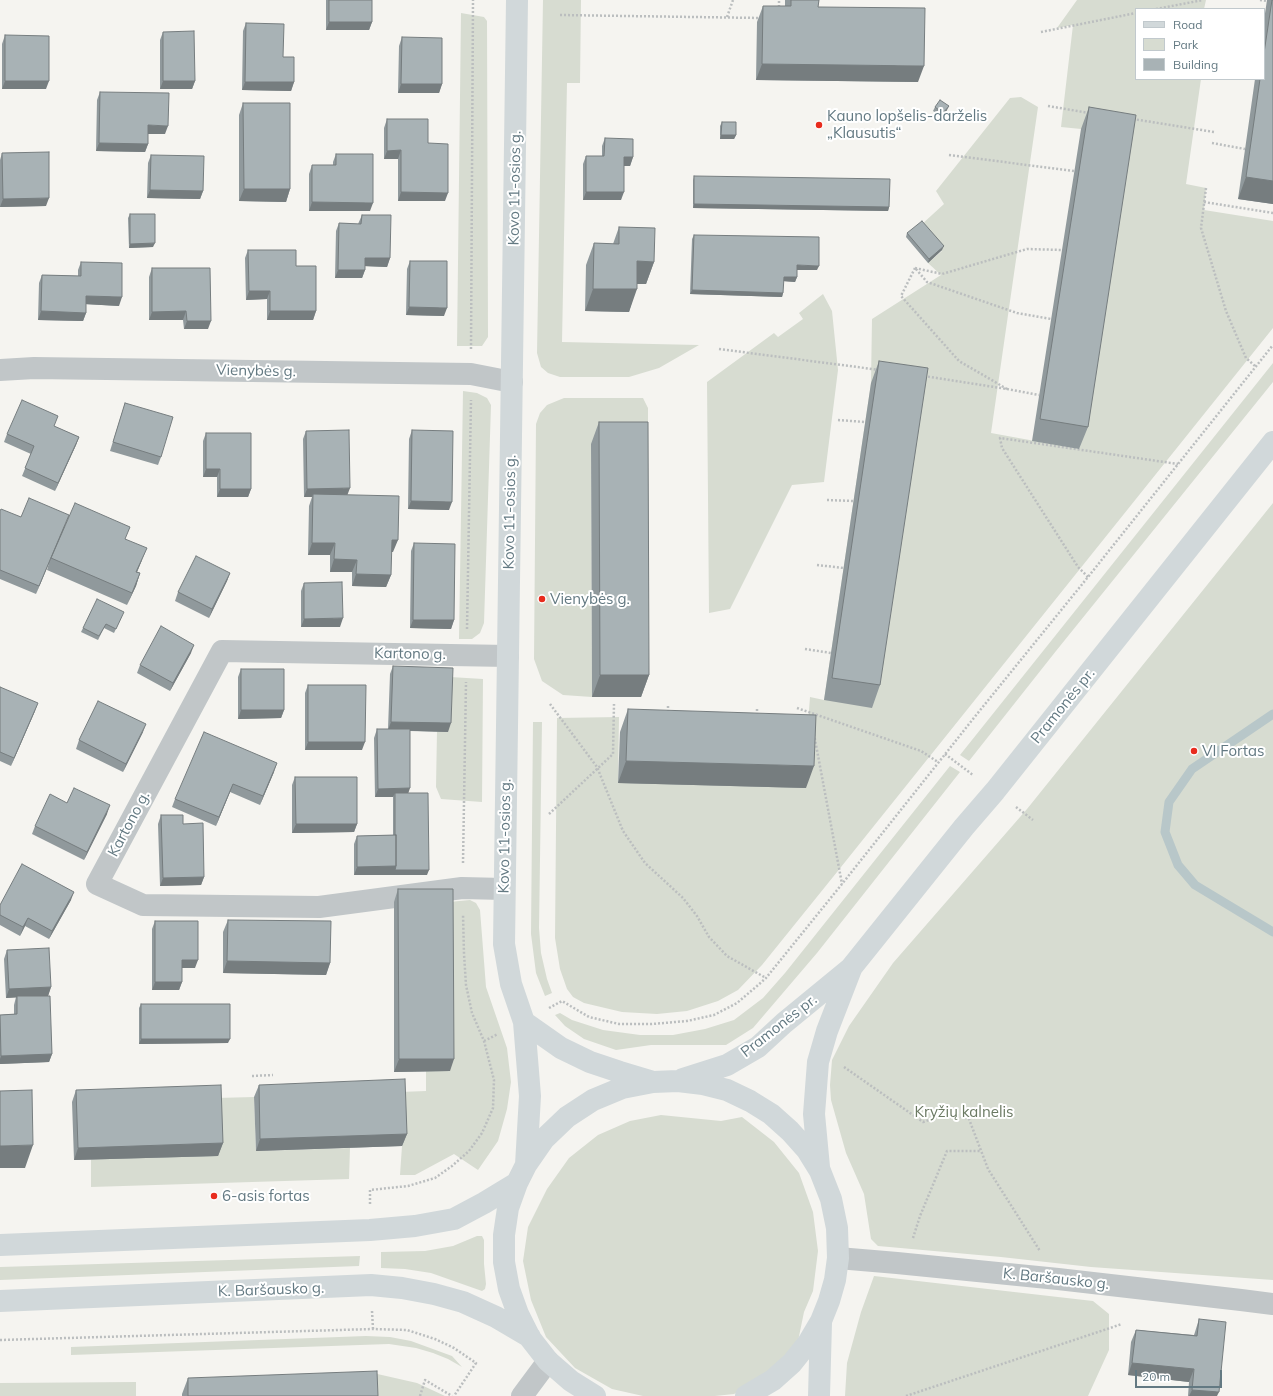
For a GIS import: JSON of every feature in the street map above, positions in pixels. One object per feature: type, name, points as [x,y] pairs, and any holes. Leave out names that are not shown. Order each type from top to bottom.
[{"type":"main road","name":"Kovo 11-osios g.","points":[[518,0],[504,944],[511,984],[524,1022],[530,1096],[521,1174]]},
{"type":"main road","name":"Pramonės pr.","points":[[678,1081],[727,1065],[758,1047],[784,1023],[851,968],[964,827],[1005,779],[1273,442]]},
{"type":"main road","name":"Pramonės pr.","points":[[820,1171],[814,1114],[818,1062],[827,1031],[851,968]]},
{"type":"main road","points":[[524,1022],[561,1048],[590,1062],[653,1082]]},
{"type":"main road","points":[[595,1396],[571,1381],[548,1361],[530,1338],[518,1314],[509,1289],[504,1262],[504,1235],[507,1215],[521,1174],[544,1139],[567,1117],[593,1100],[622,1088],[653,1082],[678,1081],[703,1084],[727,1090],[750,1101],[771,1114],[790,1131],[807,1150],[820,1171],[831,1199],[837,1228],[838,1258],[835,1280],[821,1321],[808,1343],[792,1363],[773,1380],[746,1396]]},
{"type":"main road","points":[[0,1245],[370,1230],[415,1226],[454,1219],[484,1203],[521,1174]]},
{"type":"main road","name":"K. Baršausko g.","points":[[0,1301],[371,1285],[402,1288],[434,1294],[463,1302],[496,1317],[530,1338]]},
{"type":"main road","points":[[819,1396],[821,1321]]},
{"type":"street","name":"Vienybės g.","points":[[0,370],[34,368],[471,374],[512,382]]},
{"type":"street","name":"Kartono g.","points":[[504,889],[462,888],[319,907],[166,906],[143,905],[97,884],[222,651],[508,656]]},
{"type":"street","name":"K. Baršausko g.","points":[[838,1258],[1058,1279],[1273,1304]]},
{"type":"street","points":[[522,1396],[548,1361]]},
{"type":"path","points":[[370,1190],[408,1186],[435,1178],[469,1151],[482,1133],[493,1108],[494,1080],[484,1041],[472,1013],[466,985],[462,888],[471,374],[473,0]]},
{"type":"path","points":[[727,17],[733,0]]},
{"type":"path","points":[[779,12],[780,0]]},
{"type":"path","points":[[1161,8],[1203,0]]},
{"type":"path","points":[[1260,0],[1267,1]]},
{"type":"path","points":[[1040,32],[1135,13]]},
{"type":"path","points":[[560,15],[764,18]]},
{"type":"path","points":[[1048,106],[1096,114]]},
{"type":"path","points":[[1127,118],[1214,132]]},
{"type":"path","points":[[1212,143],[1245,149]]},
{"type":"path","points":[[949,155],[1074,171]]},
{"type":"path","points":[[1206,188],[1201,228],[1226,311],[1246,358],[1255,366]]},
{"type":"path","points":[[1204,202],[1273,213]]},
{"type":"path","points":[[915,268],[942,274],[1027,249],[1062,250]]},
{"type":"path","points":[[915,268],[927,282],[1017,314],[1051,319]]},
{"type":"path","points":[[915,268],[902,296],[959,361],[1007,389]]},
{"type":"path","points":[[562,1001],[589,1017],[619,1024],[652,1024],[687,1021],[714,1015],[737,1003],[766,978],[1273,345]]},
{"type":"path","points":[[719,349],[885,370]]},
{"type":"path","points":[[923,376],[1007,389],[1039,396]]},
{"type":"path","points":[[838,420],[865,422]]},
{"type":"path","points":[[1088,577],[1078,567],[1002,448],[1000,438],[1178,464]]},
{"type":"path","points":[[827,500],[853,501]]},
{"type":"path","points":[[817,565],[844,568]]},
{"type":"path","points":[[805,649],[831,653]]},
{"type":"path","points":[[550,704],[597,767],[623,831],[645,862],[683,898],[698,916],[709,937],[727,956],[766,978]]},
{"type":"path","points":[[549,814],[597,767],[613,754],[614,704]]},
{"type":"path","points":[[668,705],[668,719]]},
{"type":"path","points":[[757,707],[757,721]]},
{"type":"path","points":[[797,708],[921,751],[938,762]]},
{"type":"path","points":[[810,712],[812,720]]},
{"type":"path","points":[[813,728],[842,884]]},
{"type":"path","points":[[844,1067],[923,1122],[950,1113],[969,1119],[988,1169],[1058,1279]]},
{"type":"path","points":[[252,1076],[274,1075]]},
{"type":"path","points":[[897,1263],[911,1245],[920,1216],[947,1151],[981,1152]]},
{"type":"path","points":[[906,1396],[1122,1324]]},
{"type":"path","points":[[0,1340],[373,1329],[407,1330],[434,1339],[454,1348],[476,1363],[453,1396],[425,1380],[420,1396]]},
{"type":"green space","points":[[543,0],[581,0],[580,83],[567,83],[562,342],[699,345],[659,368],[629,377],[560,377],[548,373],[541,367],[537,353]]},
{"type":"green space","points":[[1077,0],[1206,0],[1204,8],[1135,8],[1135,80],[1201,80],[1186,184],[1206,188],[1204,210],[1273,221],[1273,328],[762,965],[738,990],[718,1001],[687,1011],[657,1014],[622,1012],[584,1003],[573,997],[567,989],[560,969],[555,938],[557,718],[619,717],[618,783],[807,737],[810,697],[824,700],[871,383],[872,319],[941,275],[928,263],[942,251],[921,225],[944,204],[936,191],[1010,98],[1021,97],[1038,107],[991,433],[1079,449],[1081,129],[1061,127],[1073,25],[1057,28]]},
{"type":"green space","points":[[461,13],[484,17],[487,21],[488,337],[482,346],[457,346]]},
{"type":"green space","points":[[823,294],[832,311],[838,370],[824,482],[792,485],[730,609],[709,613],[707,382],[774,333],[778,337],[803,319],[799,313]]},
{"type":"green space","points":[[1273,363],[1273,382],[969,761],[960,755]]},
{"type":"green space","points":[[463,391],[477,393],[487,398],[491,405],[484,623],[480,633],[472,639],[459,639]]},
{"type":"green space","points":[[564,398],[643,398],[648,408],[648,444],[591,444],[592,697],[563,695],[542,681],[534,659],[536,424],[540,413],[547,405]]},
{"type":"green space","name":"VI Fortas","points":[[1273,503],[1273,1280],[1091,1267],[878,1246],[871,1239],[864,1194],[846,1153],[831,1100],[830,1085],[832,1060],[849,1026],[893,963],[1027,809]]},
{"type":"green space","points":[[450,677],[483,679],[482,802],[441,799],[436,787],[437,731],[448,731]]},
{"type":"green space","points":[[533,722],[542,722],[539,928],[541,953],[552,993],[545,996],[536,973],[531,934]]},
{"type":"green space","points":[[950,766],[960,772],[817,953],[753,1028],[726,1045],[651,1045],[616,1050],[584,1039],[565,1026],[555,1015],[560,1013],[572,1020],[603,1030],[640,1035],[673,1035],[705,1029],[734,1020],[763,998],[785,973]]},
{"type":"green space","points":[[470,900],[476,903],[480,910],[486,987],[507,1048],[511,1082],[507,1109],[498,1141],[478,1170],[454,1154],[415,1175],[400,1175],[402,1146],[400,1092],[426,1091],[426,1071],[449,902]]},
{"type":"green space","points":[[254,1097],[256,1151],[350,1148],[349,1179],[91,1187],[91,1159],[216,1098]]},
{"type":"green space","points":[[661,1115],[721,1121],[742,1117],[774,1142],[799,1173],[813,1212],[818,1251],[813,1291],[804,1312],[796,1351],[772,1375],[734,1394],[715,1396],[643,1396],[612,1389],[575,1368],[546,1337],[531,1300],[523,1261],[528,1227],[547,1189],[569,1158],[598,1135],[630,1121]]},
{"type":"green space","points":[[477,1236],[482,1236],[484,1240],[486,1284],[485,1289],[482,1291],[431,1273],[405,1269],[381,1268],[381,1252],[425,1251],[453,1246]]},
{"type":"green space","points":[[360,1256],[359,1266],[0,1280],[0,1267]]},
{"type":"green space","points":[[874,1276],[1093,1301],[1109,1314],[1109,1350],[1088,1396],[845,1396],[847,1363],[861,1312]]},
{"type":"green space","points":[[366,1336],[390,1337],[411,1341],[452,1356],[462,1367],[433,1353],[416,1348],[389,1344],[71,1355],[71,1347]]},
{"type":"green space","points":[[373,1373],[417,1383],[445,1396],[372,1396]]},
{"type":"green space","points":[[136,1382],[136,1396],[0,1396],[0,1383]]},
{"type":"building","points":[[329,0],[372,0],[372,22],[329,22]]},
{"type":"building","points":[[791,0],[819,0],[818,7],[925,8],[924,66],[762,64],[763,6],[791,6]]},
{"type":"building","points":[[1273,0],[1273,181],[1246,177],[1260,80],[1265,80],[1265,46]]},
{"type":"building","points":[[246,23],[284,24],[283,57],[294,57],[294,82],[245,82]]},
{"type":"building","points":[[194,31],[195,81],[163,81],[163,32]]},
{"type":"building","points":[[5,35],[49,36],[49,81],[5,81]]},
{"type":"building","points":[[402,37],[442,38],[442,84],[401,84]]},
{"type":"building","points":[[100,92],[169,93],[168,126],[148,125],[148,144],[99,143]]},
{"type":"building","points":[[940,100],[949,106],[943,113],[935,107]]},
{"type":"building","points":[[243,103],[290,103],[290,189],[244,189]]},
{"type":"building","points":[[1089,107],[1136,115],[1088,427],[1040,419]]},
{"type":"building","points":[[387,119],[428,119],[428,143],[448,144],[448,193],[401,192],[401,150],[387,151]]},
{"type":"building","points":[[722,122],[736,122],[736,135],[721,135]]},
{"type":"building","points":[[605,138],[633,139],[633,157],[624,157],[624,192],[586,192],[586,156],[604,156]]},
{"type":"building","points":[[49,152],[49,198],[3,199],[2,153]]},
{"type":"building","points":[[336,154],[373,154],[373,203],[312,202],[312,165],[336,165]]},
{"type":"building","points":[[151,155],[204,156],[203,191],[150,190]]},
{"type":"building","points":[[694,176],[890,179],[889,207],[694,204]]},
{"type":"building","points":[[130,214],[155,214],[155,243],[130,244]]},
{"type":"building","points":[[362,215],[391,215],[390,258],[365,258],[365,270],[338,270],[339,223],[361,224]]},
{"type":"building","points":[[922,221],[944,246],[929,259],[907,233]]},
{"type":"building","points":[[619,227],[655,228],[654,262],[637,261],[637,289],[593,289],[594,243],[619,244]]},
{"type":"building","points":[[694,235],[819,237],[819,266],[797,265],[797,277],[784,277],[783,293],[692,290]]},
{"type":"building","points":[[248,250],[296,250],[296,266],[316,266],[316,311],[270,311],[270,291],[249,291]]},
{"type":"building","points":[[410,261],[447,261],[447,308],[409,307]]},
{"type":"building","points":[[81,262],[122,263],[122,297],[86,296],[86,313],[41,311],[42,275],[81,276]]},
{"type":"building","points":[[152,268],[210,268],[211,321],[187,321],[186,311],[152,312]]},
{"type":"building","points":[[879,361],[928,368],[880,685],[832,678]]},
{"type":"building","points":[[22,400],[58,416],[54,426],[79,437],[58,483],[25,468],[34,446],[7,434]]},
{"type":"building","points":[[125,403],[173,417],[161,457],[113,442]]},
{"type":"building","points":[[599,422],[648,422],[649,675],[600,675]]},
{"type":"building","points":[[349,430],[350,488],[307,489],[306,431]]},
{"type":"building","points":[[412,430],[453,431],[452,502],[411,501]]},
{"type":"building","points":[[206,433],[251,433],[251,489],[220,489],[220,469],[206,469]]},
{"type":"building","points":[[313,494],[399,496],[398,540],[392,540],[391,575],[356,574],[357,560],[334,559],[335,543],[312,543]]},
{"type":"building","points":[[29,498],[69,515],[39,586],[0,570],[0,511],[1,509],[21,517]]},
{"type":"building","points":[[75,503],[130,527],[125,539],[147,548],[136,572],[140,573],[132,593],[51,558]]},
{"type":"building","points":[[414,543],[455,544],[454,620],[413,620]]},
{"type":"building","points":[[196,556],[230,573],[212,609],[178,592]]},
{"type":"building","points":[[342,582],[343,618],[304,619],[304,583]]},
{"type":"building","points":[[97,599],[124,612],[116,629],[106,624],[99,636],[83,628]]},
{"type":"building","points":[[161,626],[194,645],[173,683],[140,665]]},
{"type":"building","points":[[393,666],[453,668],[451,723],[391,722]]},
{"type":"building","points":[[241,669],[284,669],[284,710],[241,710]]},
{"type":"building","points":[[308,685],[366,685],[365,742],[308,742]]},
{"type":"building","points":[[0,687],[38,703],[14,758],[0,752]]},
{"type":"building","points":[[98,701],[146,724],[126,764],[79,740]]},
{"type":"building","points":[[628,709],[816,715],[814,766],[626,761]]},
{"type":"building","points":[[377,729],[410,729],[410,788],[378,789]]},
{"type":"building","points":[[204,732],[277,763],[263,796],[233,784],[219,817],[175,799]]},
{"type":"building","points":[[295,777],[357,777],[357,824],[296,824]]},
{"type":"building","points":[[74,788],[110,805],[87,852],[35,826],[50,794],[67,803]]},
{"type":"building","points":[[395,793],[428,793],[429,870],[395,870]]},
{"type":"building","points":[[161,815],[183,815],[183,824],[203,823],[204,877],[163,878]]},
{"type":"building","points":[[396,835],[396,866],[357,867],[357,836]]},
{"type":"building","points":[[22,864],[74,892],[52,931],[28,918],[23,927],[0,915],[0,905]]},
{"type":"building","points":[[398,889],[453,889],[454,1059],[399,1059]]},
{"type":"building","points":[[228,920],[331,921],[330,963],[227,961]]},
{"type":"building","points":[[155,921],[198,921],[198,960],[182,960],[182,982],[155,982]]},
{"type":"building","points":[[49,948],[51,987],[9,989],[7,950]]},
{"type":"building","points":[[17,996],[50,996],[52,1054],[1,1056],[0,1015],[17,1014]]},
{"type":"building","points":[[141,1004],[230,1004],[230,1039],[141,1039]]},
{"type":"building","points":[[405,1079],[407,1134],[260,1139],[259,1085]]},
{"type":"building","points":[[221,1085],[223,1143],[78,1148],[76,1090]]},
{"type":"building","points":[[32,1090],[33,1145],[0,1146],[0,1091]]},
{"type":"building","points":[[1199,1319],[1226,1322],[1219,1392],[1192,1390],[1194,1369],[1132,1363],[1136,1330],[1197,1336]]},
{"type":"building","points":[[377,1371],[378,1396],[188,1396],[188,1378]]},
{"type":"waterway","points":[[1273,714],[1192,769],[1169,802],[1165,832],[1178,865],[1195,885],[1273,932]]},
{"type":"place","name":"Kauno lopšelis-darželis „Klausutis“","points":[[819,125]]},
{"type":"place","name":"Vienybės g.","points":[[542,599]]},
{"type":"place","name":"VI Fortas","points":[[1194,751]]},
{"type":"place","name":"6-asis fortas","points":[[214,1196]]},
{"type":"park label","name":"Kryžių kalnelis","points":[[964,1112]]}]
